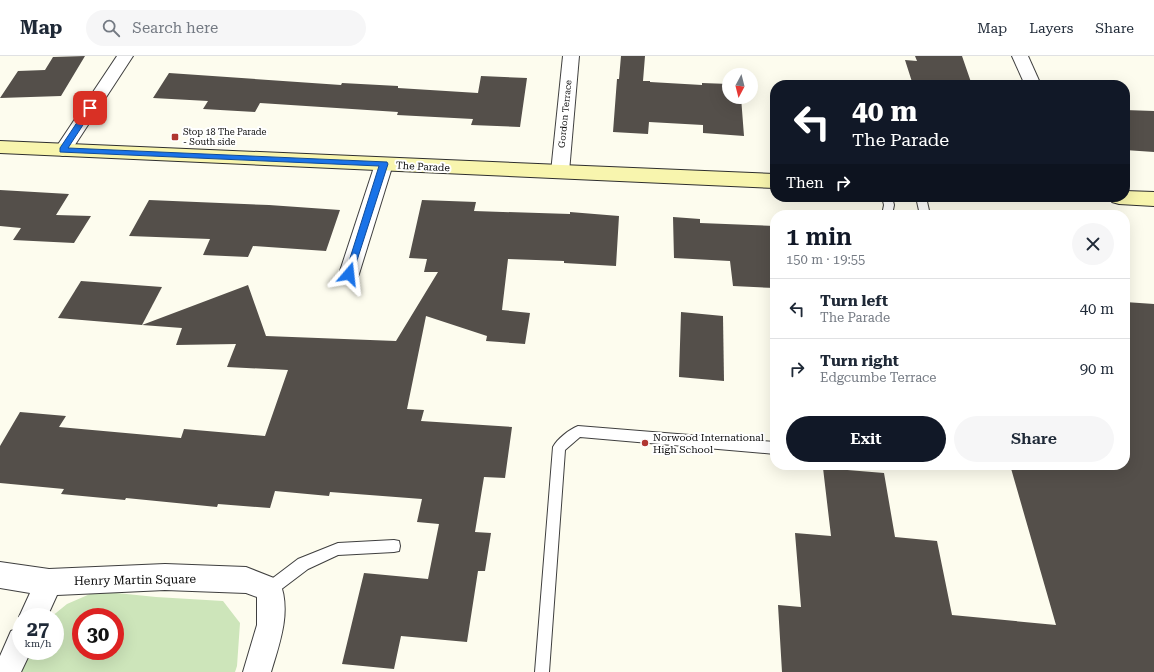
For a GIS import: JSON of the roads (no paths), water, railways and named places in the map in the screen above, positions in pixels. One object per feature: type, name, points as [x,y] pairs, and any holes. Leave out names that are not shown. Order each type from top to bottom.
[{"type":"main road","name":"The Parade","points":[[0,148],[770,181]]},
{"type":"main road","points":[[1130,197],[1154,198]]},
{"type":"street","points":[[62,150],[125,56]]},
{"type":"street","name":"Gordon Terrace","points":[[560,172],[571,56]]},
{"type":"street","points":[[1020,56],[1031,80]]},
{"type":"street","points":[[349,274],[384,164]]},
{"type":"street","name":"Henry Martin Square","points":[[0,575],[49,582],[165,577],[246,580],[270,589]]},
{"type":"street","points":[[37,608],[49,582]]},
{"type":"street","points":[[257,672],[271,625],[270,589]]},
{"type":"street","points":[[6,672],[12,660]]},
{"type":"lane","points":[[542,672],[559,447],[578,431],[770,448]]},
{"type":"lane","points":[[270,589],[303,564],[338,549],[394,546]]},
{"type":"place","name":"Stop 18 The Parade - South side","points":[[175,137]]},
{"type":"place","name":"Norwood International High School","points":[[645,443]]}]
